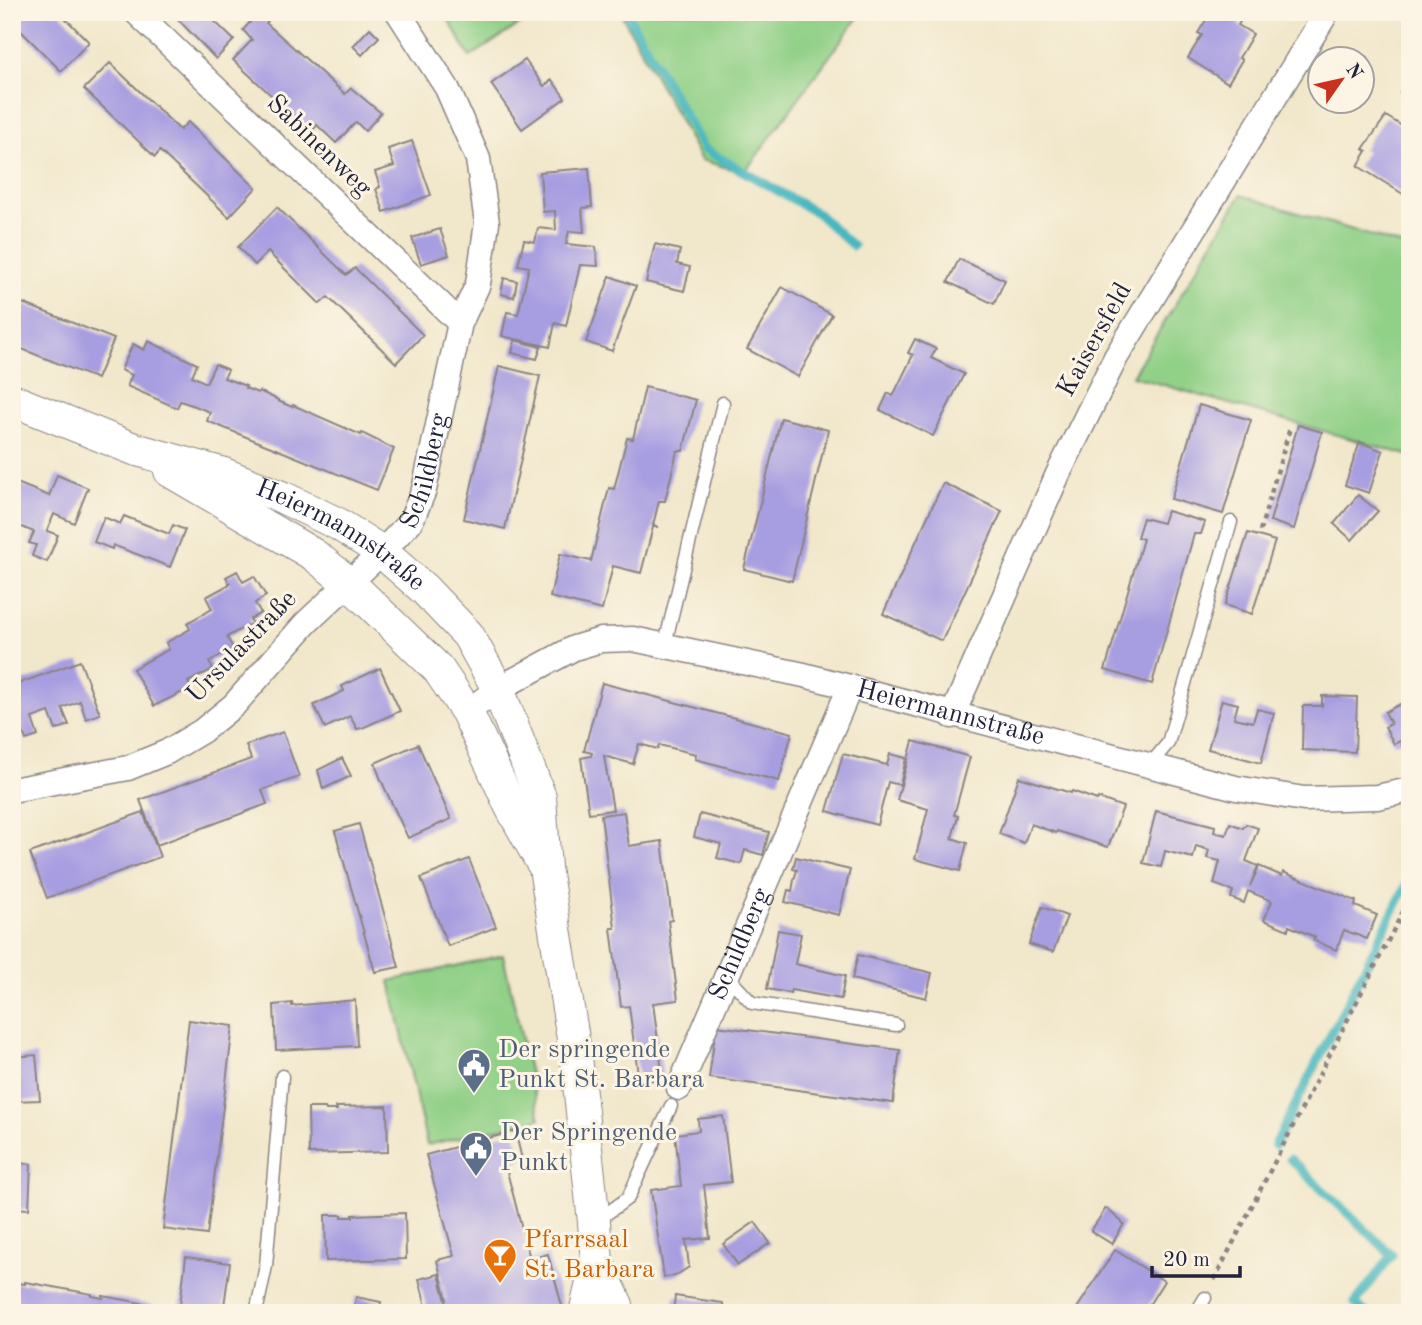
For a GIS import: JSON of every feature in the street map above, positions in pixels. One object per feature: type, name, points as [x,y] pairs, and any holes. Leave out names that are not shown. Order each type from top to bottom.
[{"type":"street","name":"Sabinenweg","points":[[136,12],[460,323]]},
{"type":"street","name":"Schildberg","points":[[349,583],[411,521],[424,490],[460,323],[478,284],[487,223],[478,159],[447,88],[398,12]]},
{"type":"street","name":"Kaisersfeld","points":[[952,716],[1058,474],[1116,357],[1327,12]]},
{"type":"street","name":"Heiermannstraße","points":[[12,400],[134,449],[224,474],[284,498],[338,524],[382,552],[424,589],[468,635],[498,689]]},
{"type":"street","name":"Heiermannstraße","points":[[134,449],[314,555],[349,583]]},
{"type":"street","points":[[349,583],[438,669],[467,712],[511,807],[545,868]]},
{"type":"street","name":"Ursulastraße","points":[[12,790],[128,768],[167,752],[202,731],[234,705],[306,623],[349,583]]},
{"type":"street","name":"Heiermannstraße","points":[[467,712],[498,689],[574,648],[601,640],[632,639],[665,644],[850,687],[952,716],[1236,788],[1304,799],[1377,797],[1410,790]]},
{"type":"street","name":"Schildberg","points":[[675,1097],[850,687]]},
{"type":"street","points":[[498,689],[540,797],[545,868],[576,1057],[594,1222],[597,1262],[585,1313]]},
{"type":"street","points":[[597,1262],[617,1305],[618,1313]]},
{"type":"lane","points":[[665,644],[723,403]]},
{"type":"lane","points":[[1149,766],[1168,743],[1231,522]]},
{"type":"lane","points":[[727,976],[752,1003],[897,1025]]},
{"type":"lane","points":[[256,1313],[266,1266],[282,1076]]},
{"type":"lane","name":"Schildberg","points":[[594,1222],[628,1198],[675,1097]]},
{"type":"lane","points":[[1196,1313],[1205,1298]]},
{"type":"path","points":[[1260,531],[1290,428]]},
{"type":"path","points":[[1205,1298],[1410,898]]},
{"type":"green space","points":[[444,12],[538,12],[470,57]]},
{"type":"green space","points":[[620,12],[862,12],[744,173],[701,160]]},
{"type":"green space","points":[[1241,195],[1410,248],[1410,456],[1132,376]]},
{"type":"green space","points":[[503,955],[540,1119],[427,1145],[390,981]]},
{"type":"building","points":[[12,12],[59,12],[89,42],[61,71],[21,31],[12,40]]},
{"type":"building","points":[[171,12],[205,12],[234,40],[216,59]]},
{"type":"building","points":[[259,12],[268,21],[266,23],[345,94],[351,88],[381,113],[365,131],[356,122],[336,143],[317,125],[311,132],[233,60],[252,40],[243,30]]},
{"type":"building","points":[[1211,12],[1246,12],[1238,25],[1253,34],[1228,83],[1188,58],[1202,35],[1198,33]]},
{"type":"building","points":[[370,28],[379,37],[362,55],[353,46]]},
{"type":"building","points":[[525,60],[544,86],[552,80],[565,98],[522,129],[491,84]]},
{"type":"building","points":[[110,63],[180,130],[188,122],[256,188],[229,217],[160,151],[155,157],[84,89]]},
{"type":"building","points":[[1410,78],[1410,99],[1400,93]]},
{"type":"building","points":[[1386,116],[1407,129],[1410,123],[1410,184],[1403,194],[1358,166],[1367,151],[1363,149]]},
{"type":"building","points":[[412,141],[431,195],[384,212],[376,189],[380,187],[375,172],[394,166],[388,149]]},
{"type":"building","points":[[589,168],[592,207],[582,208],[584,232],[569,231],[566,244],[596,247],[598,266],[580,265],[566,326],[555,323],[550,347],[502,336],[507,312],[518,314],[529,267],[518,265],[524,240],[535,242],[538,228],[556,230],[555,211],[543,212],[540,172]]},
{"type":"building","points":[[277,207],[346,275],[355,268],[423,335],[396,363],[328,297],[320,304],[268,252],[255,265],[238,247]]},
{"type":"building","points":[[440,229],[449,255],[421,264],[412,238]]},
{"type":"building","points":[[655,244],[680,250],[677,264],[690,267],[684,291],[646,282]]},
{"type":"building","points":[[959,259],[1005,280],[994,304],[948,282]]},
{"type":"building","points":[[610,276],[636,286],[612,351],[586,342]]},
{"type":"building","points":[[504,278],[517,281],[514,297],[501,294]]},
{"type":"building","points":[[782,287],[832,315],[798,377],[747,349]]},
{"type":"building","points":[[12,299],[114,339],[97,379],[12,345]]},
{"type":"building","points":[[915,339],[936,349],[931,358],[964,374],[933,436],[880,410],[888,393],[893,396],[913,355],[908,353]]},
{"type":"building","points":[[515,340],[541,347],[537,359],[512,353]]},
{"type":"building","points":[[148,341],[197,364],[192,376],[206,383],[215,364],[228,370],[224,378],[246,386],[245,388],[258,393],[259,391],[361,435],[362,433],[394,449],[377,490],[207,421],[210,412],[180,401],[177,408],[127,386],[132,375],[121,370],[133,344],[144,350]]},
{"type":"building","points":[[499,366],[540,376],[505,529],[464,519]]},
{"type":"building","points":[[645,387],[696,400],[683,451],[677,451],[665,501],[659,501],[653,525],[658,527],[653,527],[641,573],[613,566],[602,610],[550,597],[560,554],[591,561],[609,488],[614,489],[627,438],[633,439]]},
{"type":"building","points":[[1199,405],[1251,420],[1223,514],[1171,499]]},
{"type":"building","points":[[781,418],[828,430],[792,581],[744,569]]},
{"type":"building","points":[[1298,425],[1322,432],[1294,529],[1270,521]]},
{"type":"building","points":[[1360,442],[1383,451],[1369,493],[1345,485]]},
{"type":"building","points":[[57,475],[88,488],[74,523],[54,514],[47,531],[58,535],[47,562],[32,556],[36,545],[29,543],[34,532],[12,523],[12,481],[49,496]]},
{"type":"building","points":[[943,483],[1002,511],[942,641],[883,614]]},
{"type":"building","points":[[1358,495],[1378,511],[1352,540],[1334,524]]},
{"type":"building","points":[[1167,511],[1205,522],[1201,534],[1194,534],[1152,684],[1105,670],[1143,539],[1137,537],[1143,518],[1163,523]]},
{"type":"building","points":[[124,516],[169,534],[173,525],[185,530],[170,567],[113,545],[112,549],[94,542],[104,517],[120,524]]},
{"type":"building","points":[[1248,533],[1275,541],[1252,614],[1225,605]]},
{"type":"building","points":[[237,571],[243,582],[254,576],[266,596],[255,603],[261,613],[250,619],[252,623],[227,637],[233,648],[209,662],[213,669],[188,682],[191,688],[154,706],[133,669],[169,649],[166,643],[190,629],[187,623],[212,609],[206,597],[230,584],[226,577]]},
{"type":"building","points":[[80,661],[100,714],[86,719],[80,701],[62,708],[69,725],[56,730],[49,712],[32,718],[38,736],[26,740],[20,723],[12,726],[12,686]]},
{"type":"building","points":[[380,668],[400,711],[362,728],[357,729],[350,716],[325,728],[314,705],[344,691],[342,686]]},
{"type":"building","points":[[602,683],[792,733],[779,781],[695,759],[696,754],[659,745],[658,749],[639,744],[633,764],[604,756],[613,810],[589,813],[581,758],[591,756],[592,753],[584,751]]},
{"type":"building","points":[[1322,696],[1357,697],[1355,752],[1302,750],[1303,706],[1322,706]]},
{"type":"building","points":[[1410,699],[1410,751],[1406,752],[1400,741],[1394,744],[1385,727],[1391,724],[1385,712]]},
{"type":"building","points":[[1222,700],[1238,704],[1234,718],[1253,722],[1257,709],[1274,713],[1261,763],[1208,749]]},
{"type":"building","points":[[283,732],[299,777],[262,790],[267,804],[157,845],[140,800],[251,759],[246,745]]},
{"type":"building","points":[[913,741],[970,757],[954,815],[958,816],[952,838],[967,843],[960,871],[915,859],[928,809],[897,800]]},
{"type":"building","points":[[418,744],[451,819],[408,838],[375,763]]},
{"type":"building","points":[[843,754],[887,765],[890,754],[906,758],[900,785],[888,782],[877,825],[827,811]]},
{"type":"building","points":[[342,758],[351,776],[323,789],[318,770]]},
{"type":"building","points":[[1019,777],[1123,807],[1108,847],[1031,824],[1024,843],[999,834]]},
{"type":"building","points":[[1156,811],[1215,826],[1214,832],[1226,835],[1230,823],[1243,828],[1246,824],[1258,828],[1246,861],[1258,866],[1250,886],[1259,866],[1282,876],[1283,872],[1356,901],[1355,906],[1377,915],[1367,939],[1344,930],[1336,950],[1289,926],[1288,930],[1264,920],[1272,901],[1248,891],[1244,903],[1231,898],[1233,891],[1214,884],[1220,861],[1207,858],[1209,850],[1196,846],[1193,858],[1165,851],[1161,867],[1143,863]]},
{"type":"building","points":[[143,812],[160,857],[47,898],[30,853]]},
{"type":"building","points":[[624,812],[629,846],[662,841],[678,1000],[653,1003],[663,1079],[639,1082],[629,1006],[621,1007],[611,928],[615,928],[601,815]]},
{"type":"building","points":[[700,814],[769,832],[763,855],[745,850],[741,864],[717,858],[721,844],[694,837]]},
{"type":"building","points":[[359,824],[399,967],[375,972],[335,831]]},
{"type":"building","points":[[796,857],[850,870],[839,915],[785,902],[788,890],[792,891],[797,870],[793,869]]},
{"type":"building","points":[[469,859],[496,927],[448,946],[421,878]]},
{"type":"building","points":[[1042,907],[1067,916],[1053,952],[1029,944]]},
{"type":"building","points":[[778,930],[801,934],[795,964],[845,976],[841,999],[791,990],[790,993],[767,989]]},
{"type":"building","points":[[858,955],[932,973],[926,998],[852,979]]},
{"type":"building","points":[[355,1000],[357,1046],[276,1050],[274,1005],[292,1003],[292,1006]]},
{"type":"building","points":[[189,1020],[233,1026],[207,1235],[163,1229]]},
{"type":"building","points":[[716,1026],[900,1050],[893,1103],[709,1078]]},
{"type":"building","points":[[36,1055],[40,1100],[12,1101],[12,1057]]},
{"type":"building","points":[[387,1106],[388,1152],[309,1154],[308,1108],[337,1110],[336,1107]]},
{"type":"building","points":[[723,1116],[731,1182],[704,1185],[710,1238],[686,1240],[689,1267],[675,1276],[664,1277],[651,1190],[681,1186],[675,1134],[699,1131],[698,1119]]},
{"type":"building","points":[[515,1131],[522,1159],[505,1164],[530,1259],[548,1254],[564,1313],[417,1313],[416,1309],[426,1306],[419,1279],[439,1274],[447,1300],[437,1260],[454,1256],[426,1155]]},
{"type":"building","points":[[12,1163],[31,1164],[29,1209],[12,1208]]},
{"type":"building","points":[[1106,1208],[1124,1224],[1112,1244],[1091,1231]]},
{"type":"building","points":[[405,1213],[406,1259],[326,1261],[325,1215],[353,1217]]},
{"type":"building","points":[[755,1222],[770,1243],[738,1265],[723,1244]]},
{"type":"building","points":[[1115,1250],[1164,1281],[1144,1313],[1074,1313]]},
{"type":"building","points":[[186,1257],[230,1263],[223,1313],[179,1313]]},
{"type":"building","points":[[12,1282],[153,1305],[151,1313],[12,1313]]},
{"type":"building","points":[[675,1296],[723,1303],[723,1307],[746,1313],[673,1313]]},
{"type":"building","points":[[356,1297],[381,1302],[379,1313],[353,1313]]},
{"type":"building","points":[[829,1305],[856,1312],[856,1313],[828,1313]]},
{"type":"waterway","points":[[626,12],[704,149],[817,213],[853,246]]},
{"type":"waterway","points":[[1275,1145],[1409,880],[1410,860]]},
{"type":"waterway","points":[[1290,1159],[1392,1255],[1355,1303],[1366,1313]]},
{"type":"place","name":"Der springende Punkt St. Barbara","points":[[474,1095]]},
{"type":"place","name":"Der Springende Punkt","points":[[476,1178]]},
{"type":"place","name":"Pfarrsaal St. Barbara","points":[[500,1285]]}]
